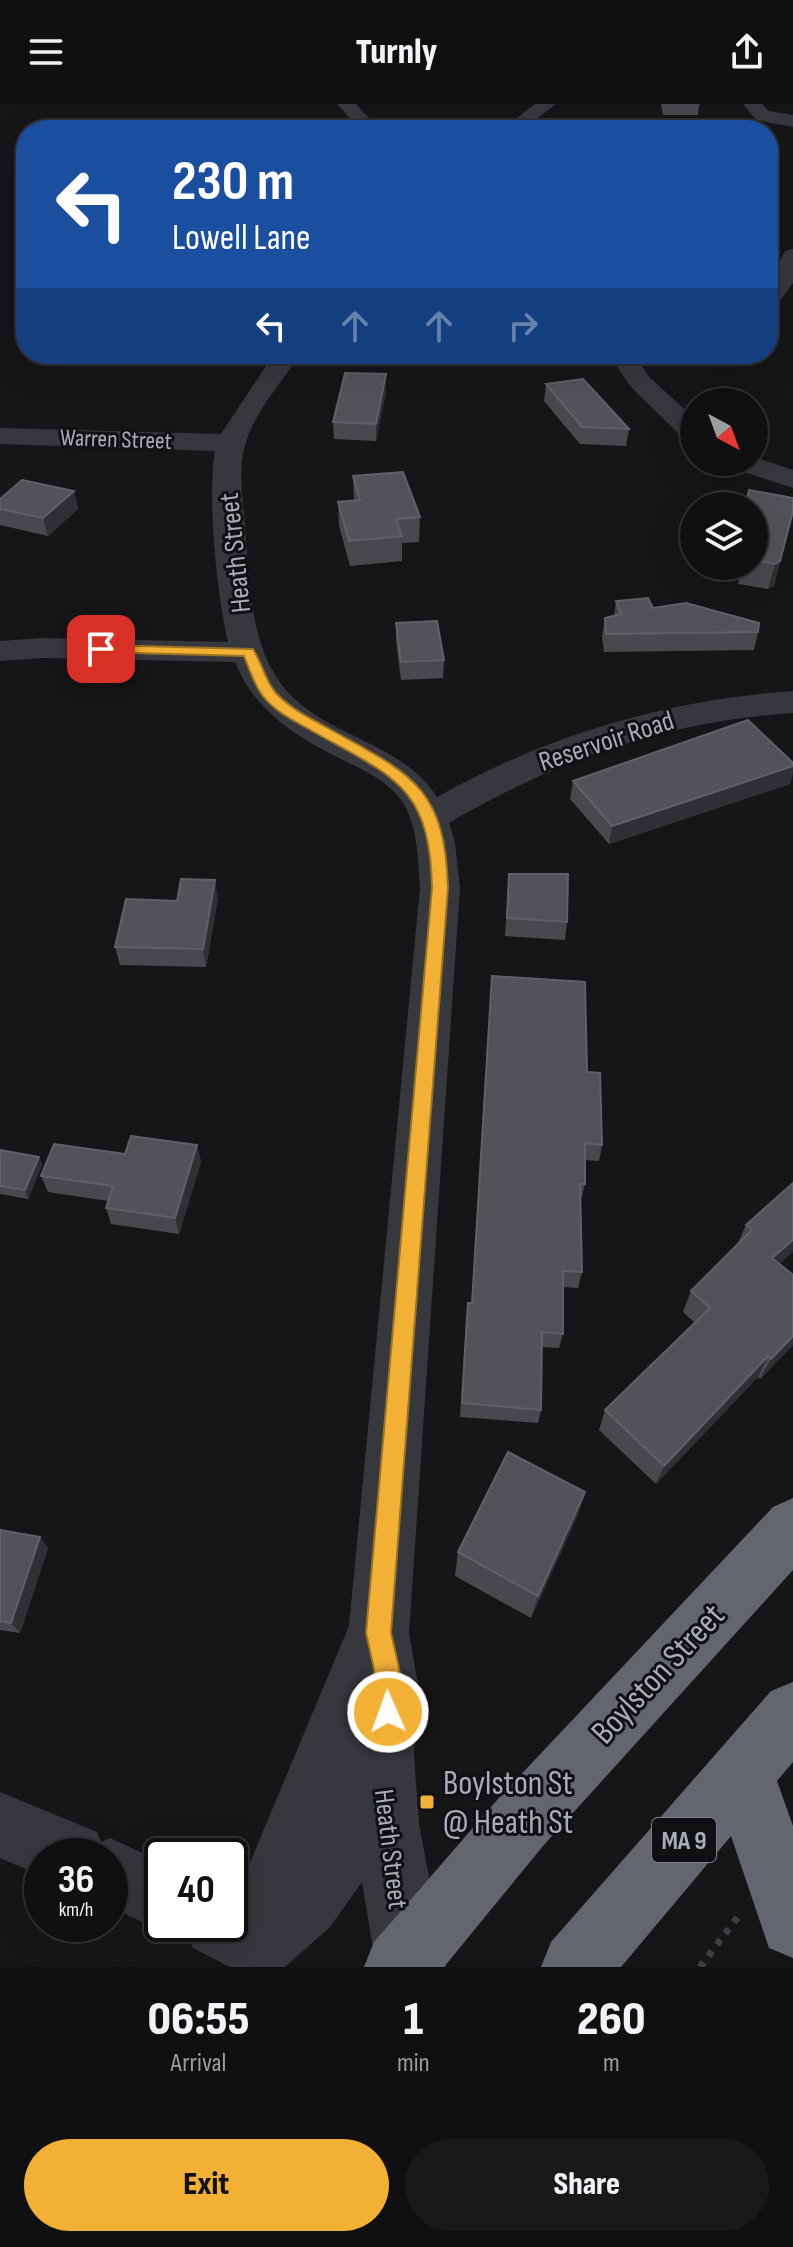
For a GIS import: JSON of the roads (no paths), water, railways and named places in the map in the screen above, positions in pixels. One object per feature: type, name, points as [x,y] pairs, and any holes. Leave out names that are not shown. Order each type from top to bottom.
[{"type":"highway","name":"Boylston Street","points":[[406,1963],[544,1796],[793,1527]]},
{"type":"highway","name":"MA 9","points":[[576,1967],[793,1713]]},
{"type":"highway","points":[[742,1772],[771,1916]]},
{"type":"street","points":[[346,104],[361,120]]},
{"type":"street","points":[[524,120],[547,104]]},
{"type":"street","points":[[752,104],[763,116],[793,121]]},
{"type":"street","points":[[776,104],[793,108]]},
{"type":"street","points":[[778,287],[793,256]]},
{"type":"street","name":"Heath Street","points":[[280,364],[239,426],[231,443],[226,472],[234,580],[249,652],[268,693],[286,711],[396,773],[419,795],[430,817],[439,849],[440,888],[379,1633],[388,1690],[382,1754],[390,1859],[406,1963]]},
{"type":"street","points":[[628,364],[640,382],[680,420]]},
{"type":"street","name":"Warren Street","points":[[0,436],[231,443]]},
{"type":"street","points":[[768,471],[793,479]]},
{"type":"street","points":[[0,651],[42,648],[249,652]]},
{"type":"street","name":"Reservoir Road","points":[[430,817],[476,790],[607,734],[673,715],[755,703],[793,702]]},
{"type":"street","points":[[239,1945],[280,1872],[328,1761],[365,1659],[379,1633]]},
{"type":"street","points":[[239,1945],[290,1919],[340,1857],[364,1812],[382,1754]]},
{"type":"street","points":[[0,1825],[31,1838]]},
{"type":"place","name":"Boylston St @ Heath St","points":[[427,1802]]}]
